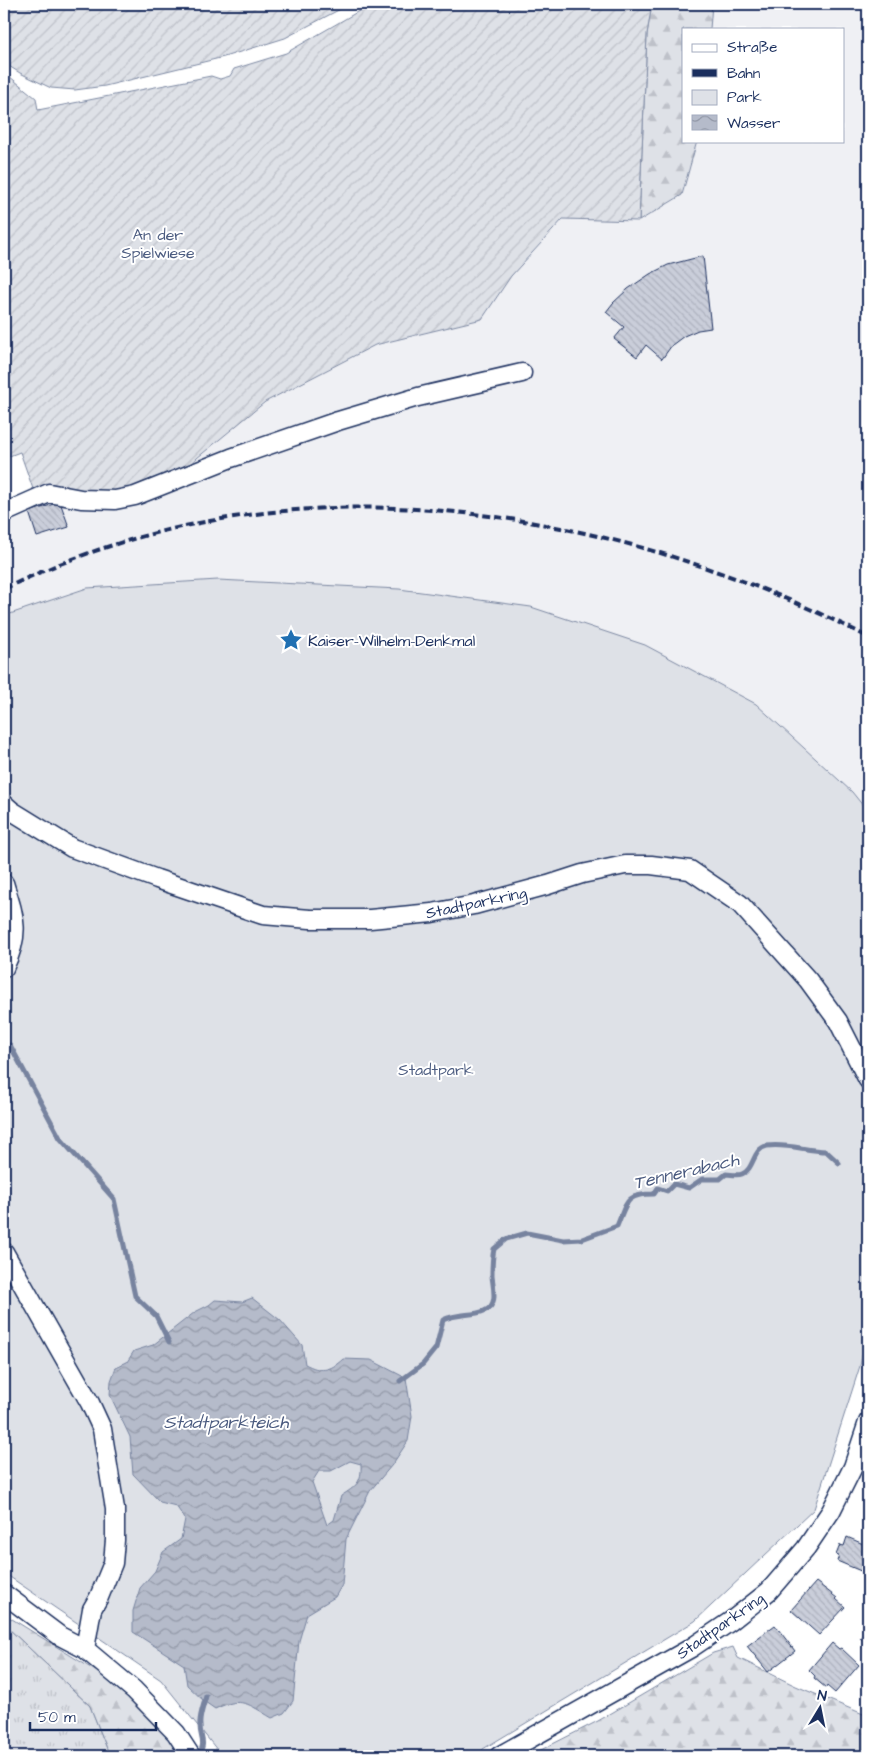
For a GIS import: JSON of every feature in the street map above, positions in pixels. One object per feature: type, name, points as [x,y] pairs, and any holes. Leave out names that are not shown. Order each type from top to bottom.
[{"type":"street","points":[[4,513],[49,493],[81,499],[115,500],[135,496],[231,458],[338,421],[418,397],[522,374]]},
{"type":"street","name":"Stadtparkring","points":[[4,804],[12,811],[72,848],[263,915],[310,919],[370,919],[432,913],[474,905],[582,874],[625,866],[651,865],[690,870],[740,904],[808,980],[838,1021],[868,1080]]},
{"type":"street","points":[[4,882],[16,927],[12,952],[4,968]]},
{"type":"street","points":[[4,1252],[90,1403],[102,1429],[115,1508],[115,1540],[113,1563],[92,1609],[85,1649]]},
{"type":"street","name":"Stadtparkring","points":[[498,1756],[691,1648],[731,1621],[768,1591],[806,1548],[830,1511],[853,1467],[868,1422]]},
{"type":"street","points":[[4,1594],[60,1636],[85,1649],[134,1690],[176,1733],[191,1756]]},
{"type":"shaded area","points":[[712,4],[868,4],[868,812],[852,792],[756,704],[531,607],[399,589],[218,580],[87,588],[4,616],[4,506],[33,489],[180,472],[265,402],[375,345],[482,319],[511,276],[563,219],[639,221],[682,195],[697,142],[844,142],[844,28],[710,28]]},
{"type":"green space","points":[[4,4],[350,4],[285,38],[224,57],[105,86],[75,90],[51,88],[4,63]]},
{"type":"green space","name":"An der Spielwiese","points":[[371,4],[652,4],[647,34],[639,221],[563,219],[511,276],[482,319],[375,345],[265,402],[180,472],[129,493],[93,496],[55,487],[33,489],[20,452],[4,458],[4,72],[36,98],[38,110],[211,76],[220,79],[230,76],[234,69],[286,53]]},
{"type":"green space","points":[[652,4],[712,4],[710,28],[682,28],[682,142],[697,142],[682,195],[639,221],[647,34]]},
{"type":"green space","name":"Stadtpark","points":[[218,580],[399,589],[531,607],[645,645],[756,704],[852,792],[868,812],[868,1326],[860,1366],[814,1509],[695,1621],[483,1749],[478,1756],[222,1756],[161,1680],[4,1573],[4,616],[87,588]]},
{"type":"green space","points":[[4,1614],[123,1688],[170,1737],[180,1756],[110,1756],[90,1706],[4,1624]]},
{"type":"green space","points":[[4,1624],[90,1706],[110,1756],[4,1756]]},
{"type":"green space","points":[[733,1647],[738,1658],[796,1686],[868,1716],[868,1756],[529,1756],[598,1721],[713,1653]]},
{"type":"water","name":"Stadtparkteich","points":[[252,1298],[280,1320],[302,1345],[305,1364],[325,1369],[343,1359],[371,1360],[406,1378],[412,1416],[408,1441],[392,1465],[370,1491],[346,1539],[342,1585],[335,1597],[307,1614],[299,1641],[293,1701],[284,1713],[272,1718],[245,1703],[239,1702],[215,1709],[187,1685],[184,1665],[133,1632],[133,1611],[140,1588],[155,1571],[163,1552],[181,1539],[185,1519],[176,1506],[160,1502],[133,1474],[130,1437],[110,1395],[111,1381],[116,1367],[127,1362],[134,1351],[153,1345],[195,1312],[215,1300],[242,1302]],"holes":[[[350,1461],[361,1464],[359,1480],[341,1496],[334,1520],[327,1525],[312,1482],[319,1471],[331,1471]]]},
{"type":"building","points":[[703,256],[711,328],[698,330],[684,336],[672,345],[662,359],[646,345],[637,357],[614,339],[624,327],[606,312],[628,289],[650,274],[668,265]]},
{"type":"building","points":[[60,502],[69,527],[37,537],[29,512]]},
{"type":"building","points":[[847,1537],[868,1546],[868,1574],[837,1561],[839,1556],[836,1555],[840,1545],[844,1546]]},
{"type":"building","points":[[816,1582],[837,1598],[845,1607],[819,1635],[791,1610]]},
{"type":"building","points":[[775,1625],[795,1651],[768,1672],[747,1646]]},
{"type":"building","points":[[868,1629],[868,1649],[865,1646],[867,1644],[860,1638]]},
{"type":"building","points":[[832,1643],[839,1649],[841,1648],[859,1665],[835,1693],[814,1678],[815,1676],[809,1670]]},
{"type":"waterway","points":[[10,1045],[60,1138],[114,1199],[135,1296],[156,1316],[169,1342]]},
{"type":"waterway","name":"Tennerabach","points":[[400,1381],[423,1364],[436,1348],[443,1320],[454,1316],[479,1313],[489,1309],[492,1305],[494,1296],[492,1276],[494,1249],[506,1239],[527,1233],[563,1240],[582,1239],[617,1226],[625,1205],[632,1198],[644,1194],[654,1194],[658,1188],[667,1191],[674,1184],[689,1188],[702,1179],[720,1179],[726,1174],[742,1174],[749,1168],[759,1151],[767,1146],[774,1145],[826,1151],[839,1163]]},
{"type":"waterway","name":"Tennerabach","points":[[198,1756],[203,1744],[200,1722],[206,1696]]},
{"type":"railway","points":[[4,589],[109,546],[218,520],[329,508],[440,511],[551,526],[660,553],[766,590],[868,637]]},
{"type":"place","name":"Kaiser-Wilhelm-Denkmal","points":[[291,640]]}]
